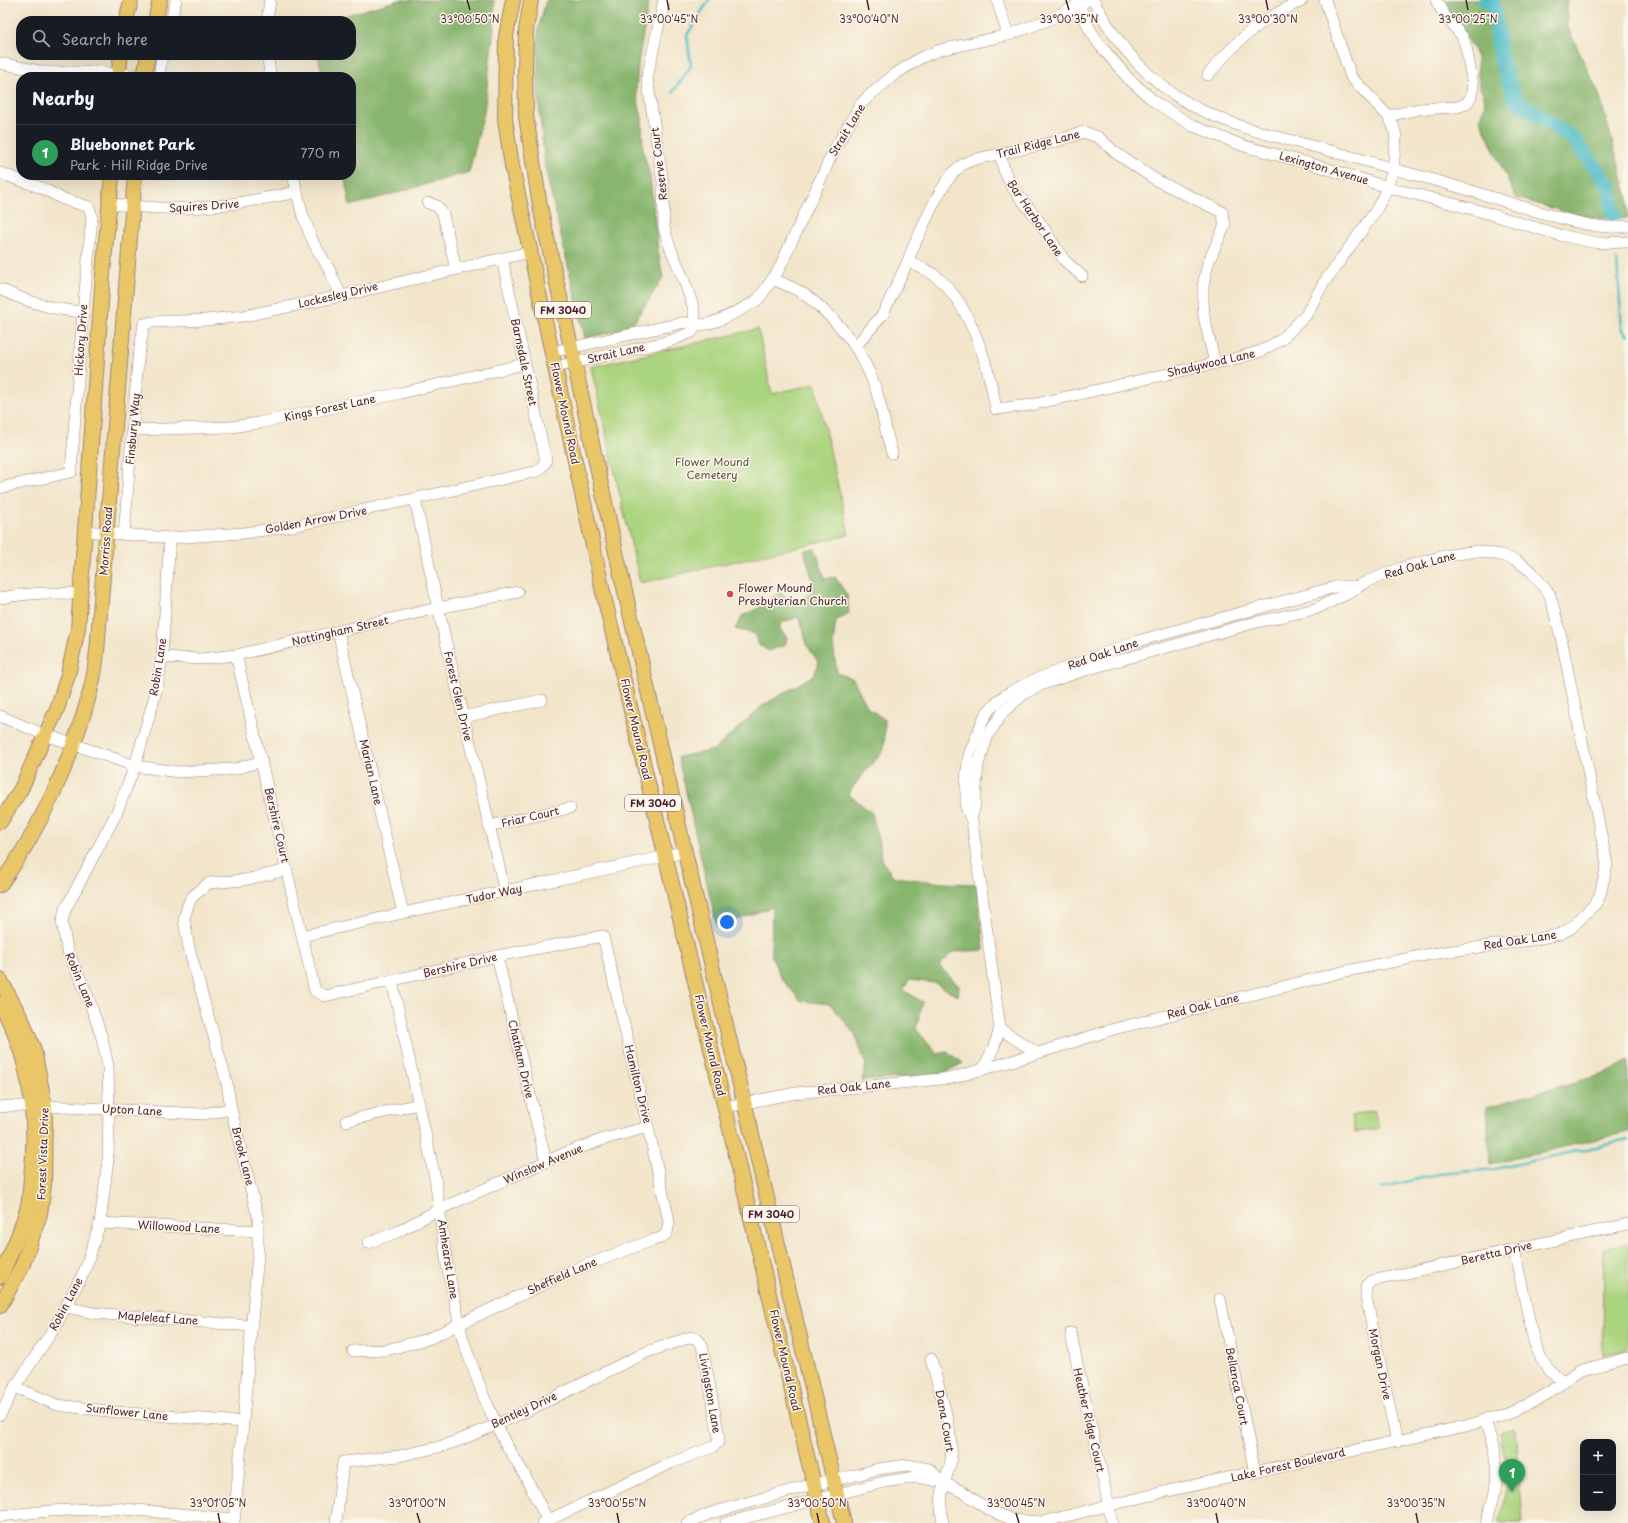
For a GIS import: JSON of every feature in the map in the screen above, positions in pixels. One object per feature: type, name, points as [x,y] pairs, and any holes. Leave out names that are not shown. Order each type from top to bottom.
[{"type":"main road","points":[[127,16],[131,0]]},
{"type":"main road","points":[[155,16],[160,0]]},
{"type":"main road","name":"Flower Mound Road","points":[[512,0],[506,36],[505,119],[512,166],[603,592],[823,1523]]},
{"type":"main road","name":"Flower Mound Road","points":[[531,0],[526,30],[526,116],[540,206],[685,852],[844,1523]]},
{"type":"main road","points":[[118,72],[120,60]]},
{"type":"main road","points":[[145,72],[147,60]]},
{"type":"main road","name":"Morriss Road","points":[[0,822],[20,789],[59,702],[70,666],[78,629],[103,274],[112,180]]},
{"type":"main road","name":"Morriss Road","points":[[0,885],[14,866],[46,810],[73,744],[91,684],[97,647],[135,180]]},
{"type":"main road","points":[[603,592],[625,587]]},
{"type":"main road","name":"Forest Vista Drive","points":[[0,979],[23,1022],[34,1050],[44,1184],[40,1214],[23,1264],[0,1306]]},
{"type":"main road","name":"Forest Vista Drive","points":[[0,1003],[12,1030],[26,1073],[39,1106],[28,1205],[11,1255],[0,1277]]},
{"type":"street","points":[[172,16],[176,0]]},
{"type":"street","points":[[268,16],[270,0]]},
{"type":"street","name":"Reserve Court","points":[[664,0],[647,78],[663,183],[664,227],[668,242],[693,306],[696,326]]},
{"type":"street","points":[[997,0],[1008,35]]},
{"type":"street","name":"Strait Lane","points":[[555,367],[670,341],[692,332],[696,326],[716,321],[750,304],[760,297],[778,271],[832,154],[861,104],[894,75],[920,58],[940,50],[1008,35],[1048,20],[1078,3],[1088,0]]},
{"type":"street","name":"Lexington Avenue","points":[[1093,0],[1103,20],[1120,44],[1151,78],[1192,105],[1261,133],[1317,147],[1548,215],[1596,227],[1628,226]]},
{"type":"street","points":[[1208,75],[1224,55],[1246,34],[1269,18],[1302,0]]},
{"type":"street","name":"Shadywood Lane","points":[[908,261],[933,274],[950,291],[966,315],[984,357],[996,409],[1031,405],[1215,363],[1261,351],[1282,339],[1291,332],[1306,315],[1323,284],[1375,212],[1393,170],[1396,136],[1393,125],[1388,116],[1351,77],[1325,0]]},
{"type":"street","points":[[1388,116],[1420,109],[1457,107],[1466,104],[1471,97],[1473,86],[1466,47],[1462,36],[1444,15],[1436,0]]},
{"type":"street","name":"Lexington Avenue","points":[[1078,3],[1089,28],[1099,44],[1128,78],[1156,103],[1193,126],[1244,146],[1316,165],[1387,187],[1473,209],[1568,236],[1597,243],[1628,242]]},
{"type":"street","points":[[160,72],[161,60]]},
{"type":"street","points":[[268,60],[270,72]]},
{"type":"street","points":[[0,63],[44,72],[96,72]]},
{"type":"street","name":"Trail Ridge Lane","points":[[855,347],[883,314],[943,187],[957,168],[976,159],[1023,150],[1054,142],[1083,132],[1098,137],[1116,153],[1156,180],[1222,212],[1225,225],[1208,263],[1203,286],[1204,317],[1215,363]]},
{"type":"street","name":"Bar Harbor Lane","points":[[1000,154],[1004,170],[1012,187],[1038,220],[1064,260],[1082,276]]},
{"type":"street","name":"Hickory Drive","points":[[0,173],[16,179]]},
{"type":"street","name":"Hickory Drive","points":[[0,488],[71,472],[82,312],[92,217],[89,207],[63,199],[42,188],[20,180]]},
{"type":"street","points":[[294,180],[302,213],[314,244],[329,269],[341,296]]},
{"type":"street","name":"Squires Drive","points":[[110,204],[157,209],[208,207],[248,202],[297,192]]},
{"type":"street","points":[[428,203],[437,206],[443,214],[456,269]]},
{"type":"street","name":"Lockesley Drive","points":[[144,324],[152,322],[206,320],[244,316],[341,296],[530,252]]},
{"type":"street","name":"Barnsdale Street","points":[[502,258],[546,461],[543,466]]},
{"type":"street","points":[[773,279],[807,296],[844,332],[861,355],[876,389],[886,434],[892,453]]},
{"type":"street","points":[[0,290],[37,305],[82,312]]},
{"type":"street","name":"Strait Lane","points":[[552,352],[690,322],[696,326]]},
{"type":"street","name":"Finsbury Way","points":[[124,535],[138,360],[144,324]]},
{"type":"street","name":"Kings Forest Lane","points":[[133,430],[224,428],[258,423],[401,393],[524,364]]},
{"type":"street","name":"Golden Arrow Drive","points":[[84,531],[170,538],[244,533],[293,526],[415,499],[538,471],[543,466]]},
{"type":"street","name":"Forest Glen Drive","points":[[415,499],[463,718],[505,892]]},
{"type":"street","name":"Robin Lane","points":[[0,1416],[15,1387],[55,1327],[66,1307],[85,1270],[100,1223],[108,1159],[108,1066],[102,1038],[87,994],[67,949],[62,922],[65,910],[116,814],[135,766],[157,688],[162,657],[170,538]]},
{"type":"street","name":"Red Oak Lane","points":[[725,1107],[796,1093],[952,1078],[1114,1029],[1346,971],[1431,954],[1538,939],[1560,934],[1571,928],[1596,902],[1600,896],[1607,864],[1561,637],[1551,600],[1546,589],[1531,571],[1514,559],[1497,554],[1477,551],[1444,556],[1402,568],[1359,586],[1354,591],[1315,609],[1246,625],[1085,670],[1043,684],[1025,693],[1003,712],[988,736],[978,764],[974,810],[971,817]]},
{"type":"street","name":"Red Oak Lane","points":[[983,1069],[993,1049],[1000,1028],[991,969],[985,909],[971,817],[966,807],[966,779],[968,762],[973,745],[988,711],[1012,691],[1041,677],[1138,641],[1339,586],[1359,586]]},
{"type":"street","points":[[0,598],[21,594],[49,592],[80,594]]},
{"type":"street","name":"Nottingham Street","points":[[162,657],[200,659],[236,655],[438,608],[518,592]]},
{"type":"street","name":"Marian Lane","points":[[338,631],[403,913]]},
{"type":"street","name":"Bershire Court","points":[[236,655],[315,991],[319,993]]},
{"type":"street","points":[[463,718],[542,700]]},
{"type":"street","points":[[0,716],[45,735],[135,766],[178,772],[235,769],[262,761]]},
{"type":"street","name":"Friar Court","points":[[489,826],[570,808]]},
{"type":"street","name":"Tudor Way","points":[[302,936],[685,852]]},
{"type":"street","name":"Brook Lane","points":[[234,1521],[252,1326],[258,1218],[231,1109],[227,1083],[189,948],[184,919],[186,909],[192,898],[209,883],[244,880],[287,870]]},
{"type":"street","name":"Bershire Drive","points":[[319,993],[325,996],[497,956],[603,936]]},
{"type":"street","name":"Hamilton Drive","points":[[603,936],[669,1221],[667,1233]]},
{"type":"street","name":"Chatham Drive","points":[[497,956],[546,1162]]},
{"type":"street","name":"Amhearst Lane","points":[[392,981],[435,1178],[447,1265],[459,1325],[482,1395],[546,1522]]},
{"type":"street","points":[[1000,1028],[1037,1053]]},
{"type":"street","points":[[346,1121],[419,1104]]},
{"type":"street","name":"Upton Lane","points":[[0,1108],[9,1106],[39,1106],[203,1114],[231,1109]]},
{"type":"street","name":"Winslow Avenue","points":[[368,1243],[397,1232],[440,1209],[546,1162],[604,1139],[648,1127]]},
{"type":"street","name":"Willowood Lane","points":[[100,1223],[258,1231]]},
{"type":"street","name":"Beretta Drive","points":[[1366,1286],[1371,1281],[1628,1224]]},
{"type":"street","name":"Sheffield Lane","points":[[353,1351],[386,1350],[428,1339],[571,1271],[660,1238],[667,1233]]},
{"type":"street","points":[[1514,1249],[1534,1342],[1541,1358],[1551,1372],[1562,1381]]},
{"type":"street","name":"Morgan Drive","points":[[1366,1286],[1366,1297],[1397,1442]]},
{"type":"street","name":"Bellanca Court","points":[[1220,1298],[1255,1473]]},
{"type":"street","name":"Mapleleaf Lane","points":[[66,1307],[93,1314],[252,1326]]},
{"type":"street","name":"Heather Ridge Court","points":[[1071,1333],[1112,1523]]},
{"type":"street","name":"Bentley Drive","points":[[336,1523],[343,1462],[399,1456],[439,1447],[460,1440],[647,1352],[681,1339],[691,1337],[697,1339]]},
{"type":"street","name":"Livingston Lane","points":[[546,1522],[671,1462],[714,1447],[718,1442],[719,1437],[702,1345],[697,1339]]},
{"type":"street","name":"Lake Forest Boulevard","points":[[687,1523],[711,1513],[814,1484],[878,1469],[907,1465],[929,1469],[944,1482],[963,1492],[989,1510],[1013,1520],[1042,1522],[1172,1490],[1466,1426],[1529,1404],[1547,1394],[1562,1381],[1582,1370],[1595,1365],[1628,1358]]},
{"type":"street","name":"Dana Court","points":[[931,1360],[944,1407],[950,1436],[951,1460],[944,1482],[941,1512],[943,1523]]},
{"type":"street","name":"Sunflower Lane","points":[[15,1387],[57,1405],[116,1412],[242,1422]]},
{"type":"street","points":[[1485,1420],[1492,1446],[1497,1477],[1486,1523]]},
{"type":"street","name":"Lake Forest Boulevard","points":[[726,1523],[884,1482],[916,1478],[944,1482]]},
{"type":"street","points":[[0,1516],[50,1511],[114,1508],[234,1521]]},
{"type":"green space","points":[[399,0],[494,0],[495,19],[484,112],[469,172],[350,206],[345,180],[356,180],[356,72],[322,72],[319,60],[356,60],[356,16],[343,16]]},
{"type":"green space","points":[[546,0],[649,0],[638,64],[636,92],[642,118],[643,150],[650,176],[658,250],[663,278],[630,328],[585,338],[545,168],[538,93],[538,30]]},
{"type":"green space","points":[[1442,0],[1567,0],[1567,26],[1599,94],[1628,198],[1628,218],[1607,219],[1577,215],[1516,198],[1480,120],[1485,99],[1479,87],[1477,58],[1472,46]]},
{"type":"green space","name":"Flower Mound Cemetery","points":[[758,329],[772,394],[815,384],[849,535],[640,583],[591,367]]},
{"type":"green space","points":[[815,548],[825,579],[835,577],[847,595],[849,613],[836,620],[833,645],[837,673],[853,679],[868,708],[885,720],[884,750],[848,794],[872,813],[883,863],[894,877],[942,883],[977,884],[984,950],[953,952],[939,966],[959,986],[958,996],[935,983],[909,980],[903,990],[923,1002],[916,1029],[937,1054],[947,1052],[963,1063],[940,1075],[862,1081],[866,1065],[855,1034],[830,1004],[801,1001],[781,978],[771,955],[772,907],[717,927],[678,757],[714,750],[761,707],[814,675],[819,663],[806,644],[804,630],[798,617],[783,622],[779,628],[787,638],[785,645],[768,651],[757,643],[756,634],[735,629],[742,616],[759,608],[780,592],[792,604],[813,592],[813,581],[804,550]]},
{"type":"green space","points":[[1628,1060],[1628,1132],[1490,1164],[1487,1107],[1604,1074]]},
{"type":"green space","points":[[1374,1110],[1379,1128],[1355,1133],[1351,1116]]},
{"type":"green space","points":[[1628,1243],[1628,1349],[1603,1355],[1604,1249]]},
{"type":"green space","points":[[1515,1429],[1522,1523],[1497,1523],[1502,1509],[1508,1475],[1500,1433]]},
{"type":"waterway","points":[[673,92],[691,66],[687,35],[709,0]]},
{"type":"waterway","points":[[1486,0],[1493,4],[1501,60],[1515,99],[1574,140],[1610,186],[1613,214]]},
{"type":"waterway","points":[[1617,260],[1622,329],[1628,335]]},
{"type":"waterway","points":[[1380,1188],[1439,1174],[1495,1169],[1628,1140]]},
{"type":"place","name":"Flower Mound Presbyterian Church","points":[[730,594]]},
{"type":"place","name":"Bluebonnet Park","points":[[1512,1492]]}]
